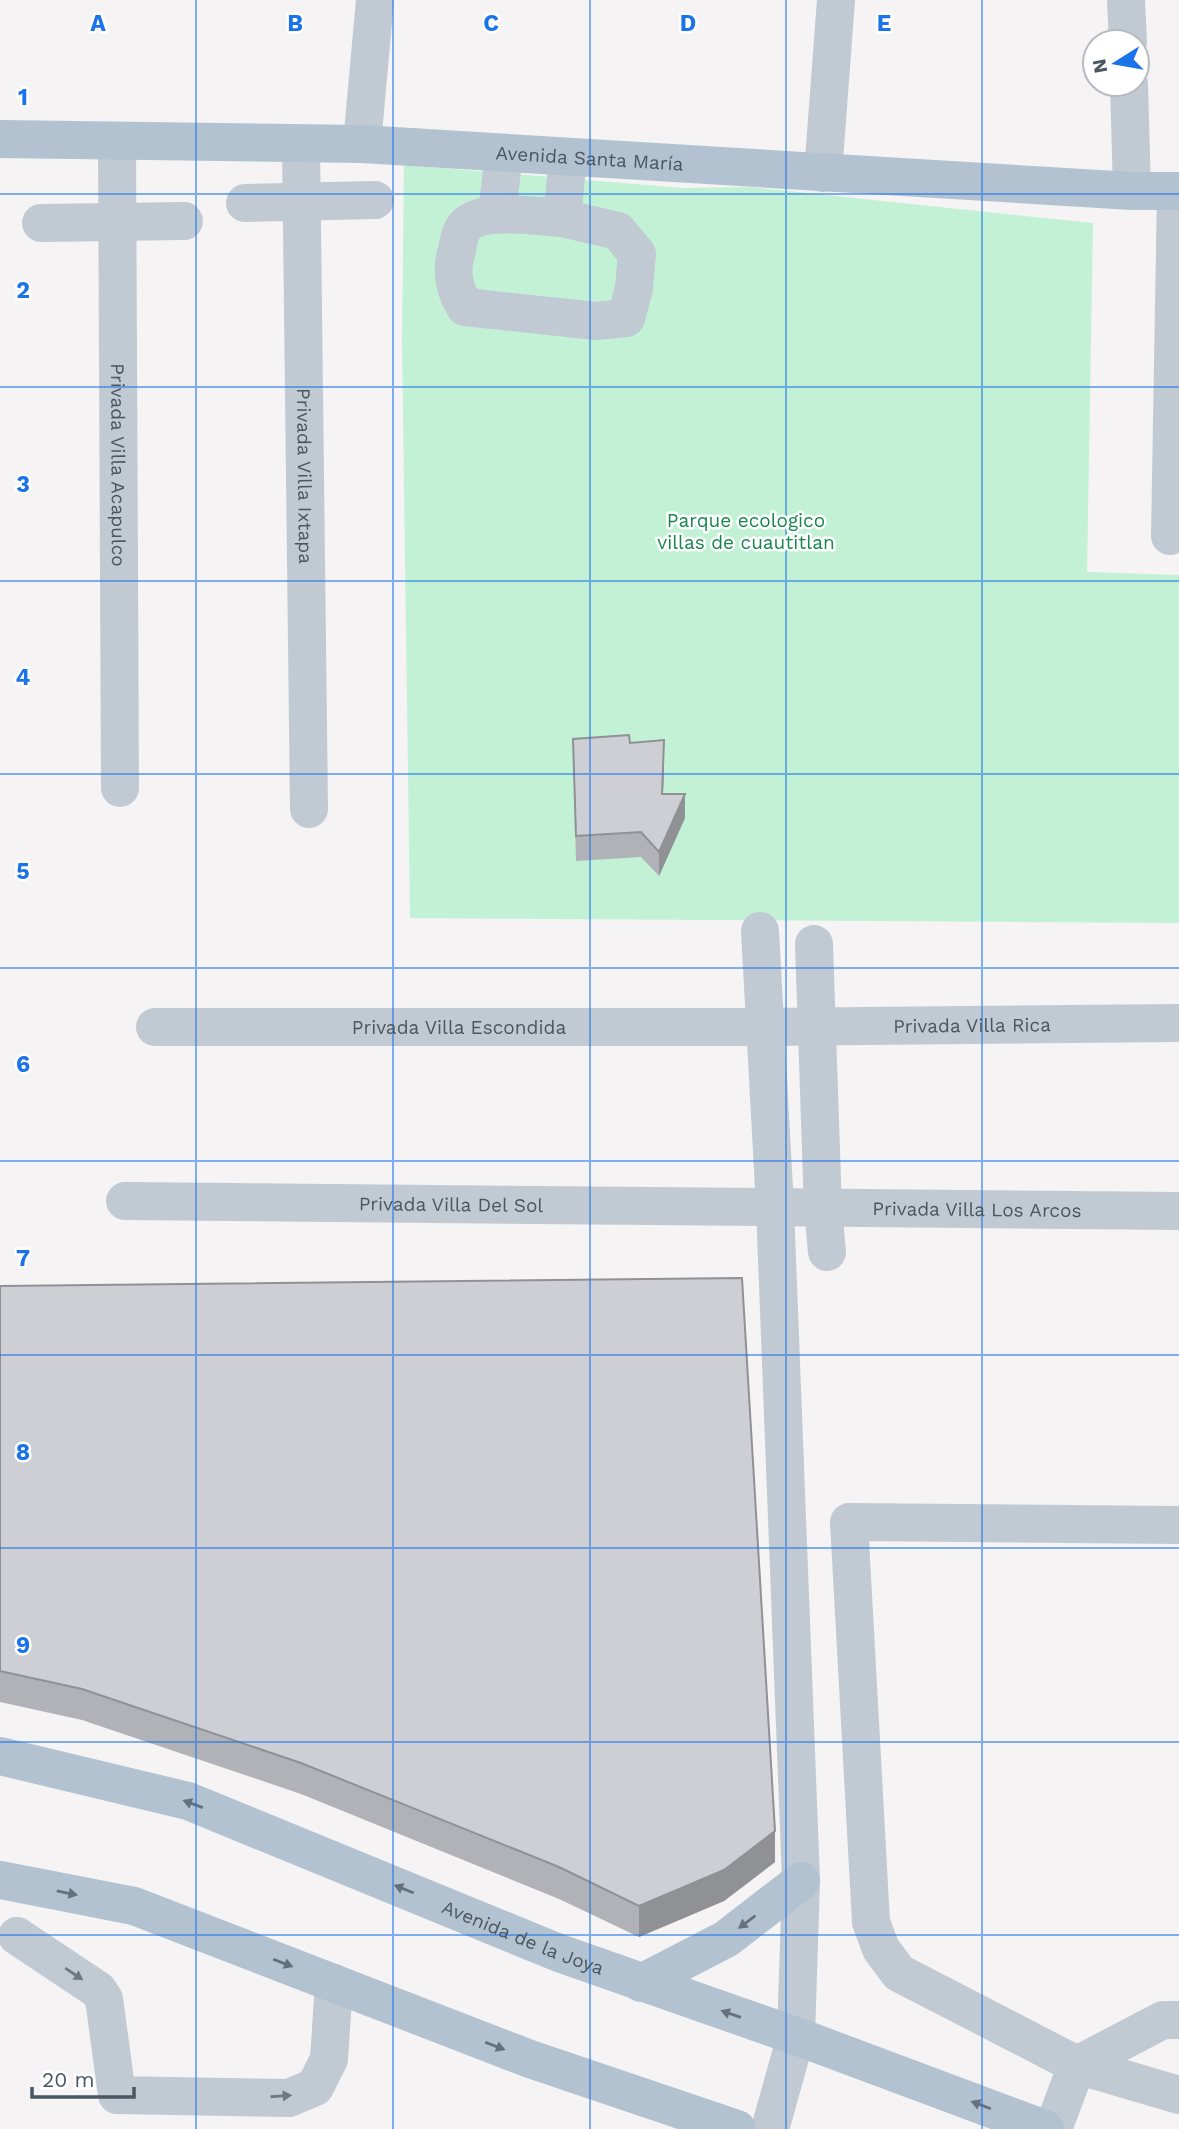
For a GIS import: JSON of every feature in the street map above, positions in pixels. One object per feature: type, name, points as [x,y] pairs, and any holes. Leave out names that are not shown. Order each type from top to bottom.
[{"type":"main road","name":"Avenida Santa María","points":[[0,139],[362,144],[1132,191],[1177,191]]},
{"type":"main road","name":"Avenida de la Joya","points":[[0,1756],[187,1801],[559,1953],[796,2036],[1045,2129]]},
{"type":"main road","points":[[0,1880],[134,1906],[530,2059],[737,2129]]},
{"type":"main road","points":[[641,1983],[726,1939],[801,1881]]},
{"type":"street","points":[[362,144],[375,0]]},
{"type":"street","points":[[823,173],[836,0]]},
{"type":"street","points":[[1126,0],[1127,28]]},
{"type":"street","points":[[1129,98],[1132,191]]},
{"type":"street","name":"Privada Villa Acapulco","points":[[117,141],[120,788]]},
{"type":"street","name":"Privada Villa Ixtapa","points":[[301,144],[309,809]]},
{"type":"street","points":[[496,214],[504,153]]},
{"type":"street","points":[[562,218],[568,157]]},
{"type":"street","points":[[1170,536],[1177,191]]},
{"type":"street","points":[[245,203],[375,200]]},
{"type":"street","points":[[496,214],[562,218],[618,231],[637,254],[634,288],[626,318],[596,321],[466,307],[455,290],[453,263],[462,230],[471,221],[496,214]]},
{"type":"street","points":[[41,223],[184,221]]},
{"type":"street","points":[[760,931],[775,1208],[801,1881],[796,2036],[770,2129]]},
{"type":"street","points":[[814,944],[823,1209],[827,1252]]},
{"type":"street","name":"Privada Villa Rica","points":[[765,1027],[1179,1023]]},
{"type":"street","name":"Privada Villa Escondida","points":[[155,1027],[765,1027]]},
{"type":"street","name":"Privada Villa Del Sol","points":[[125,1201],[775,1208]]},
{"type":"street","name":"Privada Villa Los Arcos","points":[[775,1208],[1179,1211]]},
{"type":"street","points":[[787,1520],[1179,1525]]},
{"type":"street","points":[[849,1522],[871,1922],[881,1949],[900,1973],[1077,2065],[1179,2095]]},
{"type":"street","points":[[17,1936],[98,1990],[104,1999],[117,2095],[289,2098],[315,2087],[329,2059],[334,1983]]},
{"type":"street","points":[[1054,2129],[1077,2065],[1163,2020],[1179,2020]]},
{"type":"green space","name":"Parque ecologico villas de cuautitlan","points":[[404,165],[683,188],[750,187],[1093,223],[1087,572],[1179,575],[1179,923],[410,918],[402,342]]},
{"type":"building","points":[[629,735],[630,743],[664,740],[662,794],[685,794],[659,852],[641,832],[576,836],[573,739]]},
{"type":"building","points":[[742,1278],[775,1831],[724,1870],[639,1906],[559,1867],[301,1763],[82,1689],[0,1671],[0,1286]]}]
